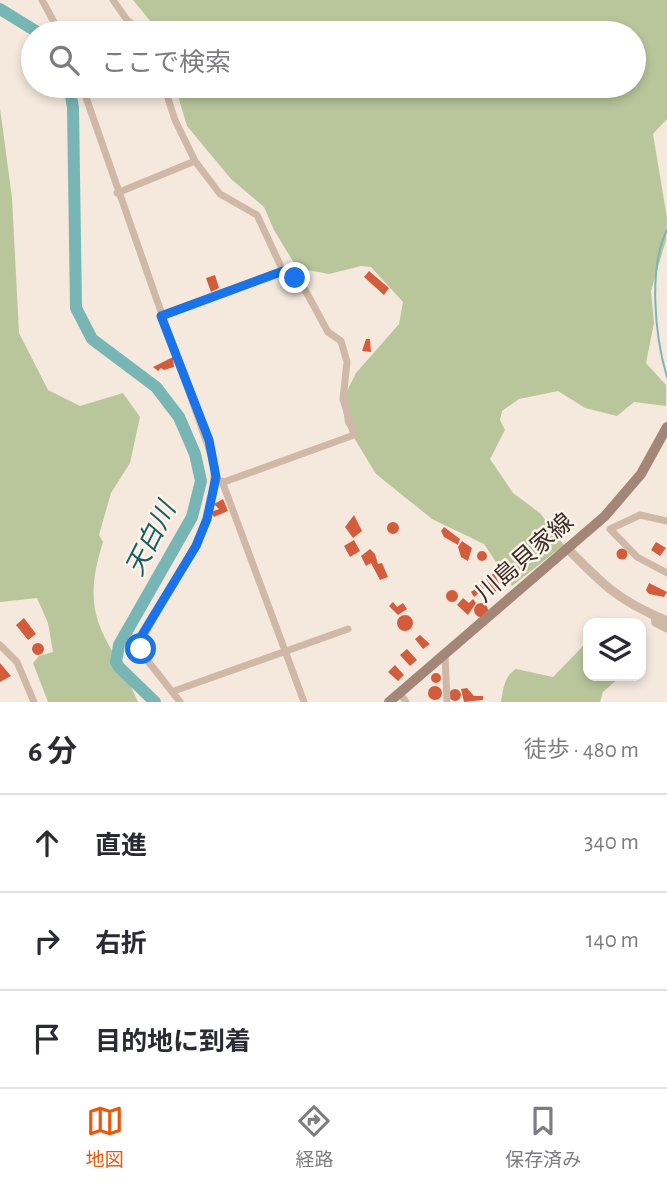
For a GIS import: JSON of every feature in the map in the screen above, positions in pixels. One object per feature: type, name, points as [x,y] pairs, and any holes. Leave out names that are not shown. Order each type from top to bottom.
[{"type":"main road","name":"川島貝家線","points":[[389,702],[403,697],[445,654],[605,516],[635,483],[667,427]]},
{"type":"street","points":[[113,0],[128,21]]},
{"type":"street","points":[[46,1],[55,21]]},
{"type":"street","points":[[86,98],[161,316],[209,440],[216,477],[207,519],[196,546],[141,640],[144,656],[180,702]]},
{"type":"street","points":[[168,98],[175,120],[195,161],[220,194],[257,215],[283,271],[303,286],[326,329],[341,341],[347,362],[343,399],[354,435],[224,482]]},
{"type":"street","points":[[117,192],[195,161]]},
{"type":"street","points":[[161,316],[283,271]]},
{"type":"street","points":[[216,477],[224,482],[304,702]]},
{"type":"street","points":[[667,521],[640,515],[610,529],[638,557],[667,573]]},
{"type":"street","points":[[568,548],[609,591],[667,621]]},
{"type":"street","points":[[654,615],[654,623],[667,629]]},
{"type":"street","points":[[174,691],[348,629]]},
{"type":"street","points":[[0,645],[17,663],[34,702]]},
{"type":"street","points":[[445,654],[447,702]]},
{"type":"green space","points":[[133,0],[667,0],[667,119],[653,134],[667,218],[666,240],[651,291],[654,323],[646,363],[666,385],[666,406],[634,402],[617,416],[585,408],[558,391],[519,399],[502,411],[500,420],[505,430],[490,459],[513,493],[540,513],[564,545],[512,586],[484,544],[432,519],[376,474],[345,423],[342,401],[356,373],[399,324],[403,302],[371,267],[361,266],[329,274],[297,268],[274,230],[264,207],[231,179],[187,126],[179,98],[646,98],[646,21],[150,21]]},
{"type":"green space","points":[[0,108],[12,198],[19,333],[48,390],[80,406],[123,393],[140,417],[130,463],[111,493],[99,535],[103,542],[94,592],[95,611],[100,627],[138,702],[48,702],[33,663],[39,656],[53,652],[48,623],[37,598],[0,602]]},
{"type":"green space","points":[[583,646],[583,681],[615,681],[603,692],[600,702],[501,702],[507,679],[516,669],[553,677]]},
{"type":"building","points":[[369,271],[389,288],[384,295],[364,277]]},
{"type":"building","points":[[215,275],[219,288],[211,292],[206,278]]},
{"type":"building","points":[[366,339],[370,339],[371,352],[362,351]]},
{"type":"building","points":[[173,357],[174,367],[164,370],[161,368],[158,371],[153,367]]},
{"type":"building","points":[[223,499],[228,511],[214,517],[211,512],[219,509],[214,504]]},
{"type":"building","points":[[354,515],[362,531],[353,538],[345,527]]},
{"type":"building","points":[[393,522],[399,528],[393,534],[387,528]]},
{"type":"building","points":[[444,527],[460,539],[458,545],[444,537],[441,531]]},
{"type":"building","points":[[354,540],[360,551],[350,557],[344,546]]},
{"type":"building","points":[[462,541],[472,548],[468,561],[461,557],[458,547]]},
{"type":"building","points":[[656,542],[666,548],[660,556],[651,550]]},
{"type":"building","points":[[622,548],[628,554],[622,560],[616,554]]},
{"type":"building","points":[[370,549],[378,564],[382,563],[388,577],[380,580],[371,563],[366,566],[361,556]]},
{"type":"building","points":[[482,551],[487,556],[482,561],[477,556]]},
{"type":"building","points":[[494,573],[501,587],[495,592],[486,579]]},
{"type":"building","points":[[483,583],[486,587],[474,597],[471,592]]},
{"type":"building","points":[[649,583],[667,592],[664,597],[649,594],[646,590]]},
{"type":"building","points":[[452,590],[458,596],[452,602],[446,596]]},
{"type":"building","points":[[463,598],[469,603],[473,599],[476,603],[468,615],[457,605]]},
{"type":"building","points":[[393,602],[397,607],[403,603],[407,609],[398,615],[389,606]]},
{"type":"building","points":[[481,603],[486,605],[486,615],[481,617],[476,615],[474,610],[476,605]]},
{"type":"building","points":[[405,615],[411,617],[411,629],[405,631],[399,629],[397,623],[399,617]]},
{"type":"building","points":[[24,618],[36,634],[28,640],[16,625]]},
{"type":"building","points":[[420,635],[430,644],[423,649],[415,639]]},
{"type":"building","points":[[38,643],[44,649],[38,655],[32,649]]},
{"type":"building","points":[[407,649],[417,660],[410,666],[400,655]]},
{"type":"building","points":[[0,663],[11,676],[0,682]]},
{"type":"building","points":[[395,665],[404,675],[398,681],[388,672]]},
{"type":"building","points":[[436,673],[440,674],[440,682],[436,683],[432,682],[431,678],[432,674]]},
{"type":"building","points":[[432,686],[438,686],[442,693],[438,700],[432,700],[428,696],[428,690]]},
{"type":"building","points":[[467,688],[474,696],[483,696],[483,700],[464,702],[461,689]]},
{"type":"building","points":[[455,689],[461,695],[455,701],[449,695]]},
{"type":"waterway","name":"天白川","points":[[0,9],[21,22]]},
{"type":"waterway","name":"天白川","points":[[71,98],[76,308],[92,339],[156,387],[179,417],[195,454],[201,481],[192,517],[119,645],[116,662],[119,667],[155,702]]},
{"type":"waterway","points":[[667,230],[657,263],[655,283],[659,342],[667,377]]},
{"type":"route","points":[[141,649],[142,635],[186,565],[203,531],[216,477],[214,455],[209,440],[161,316],[283,271],[295,278]]}]
